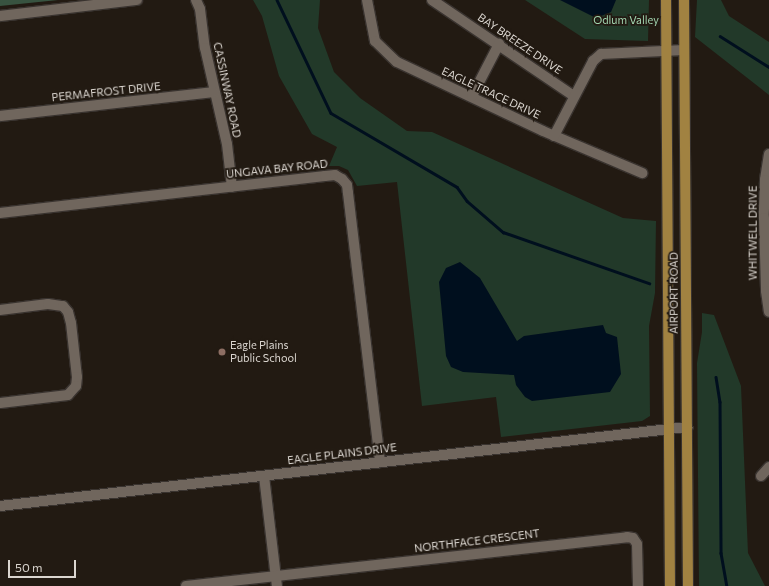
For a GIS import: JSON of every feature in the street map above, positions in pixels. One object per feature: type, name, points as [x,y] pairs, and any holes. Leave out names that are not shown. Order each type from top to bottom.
[{"type":"main road","name":"AIRPORT ROAD","points":[[666,0],[670,586]]},
{"type":"main road","name":"AIRPORT ROAD","points":[[684,0],[688,586]]},
{"type":"street","points":[[0,16],[137,0]]},
{"type":"street","name":"CASSINWAY ROAD","points":[[196,0],[200,9],[214,92],[227,144],[232,187]]},
{"type":"street","name":"EAGLE TRACE DRIVE","points":[[367,0],[374,40],[382,50],[402,65],[472,96],[554,136],[642,173]]},
{"type":"street","name":"BAY BREEZE DRIVE","points":[[432,0],[574,96]]},
{"type":"street","points":[[472,96],[499,44]]},
{"type":"street","points":[[554,136],[593,61],[601,54],[684,50]]},
{"type":"street","name":"PERMAFROST DRIVE","points":[[0,116],[214,92]]},
{"type":"street","name":"WHITWELL DRIVE","points":[[769,154],[765,180],[767,218],[766,291],[769,312]]},
{"type":"street","name":"UNGAVA BAY ROAD","points":[[0,213],[336,175],[347,185],[380,462]]},
{"type":"street","points":[[0,310],[48,304],[63,306],[68,312],[71,323],[77,377],[76,386],[68,395],[0,403]]},
{"type":"street","name":"EAGLE PLAINS DRIVE","points":[[0,506],[687,427]]},
{"type":"street","points":[[761,476],[769,467]]},
{"type":"street","points":[[264,476],[276,581]]},
{"type":"street","name":"NORTHFACE CRESCENT","points":[[186,586],[276,581],[627,536],[633,538],[637,544],[638,586]]},
{"type":"green space","points":[[0,0],[58,0],[0,6]]},
{"type":"green space","points":[[253,0],[320,0],[318,28],[334,72],[360,98],[407,131],[432,132],[623,218],[656,221],[655,293],[649,326],[650,416],[642,421],[501,437],[496,397],[422,406],[397,182],[357,186],[348,170],[339,166],[329,166],[337,147],[312,134],[279,76],[262,16]]},
{"type":"green space","name":"Odlum Valley","points":[[525,0],[649,0],[648,41],[585,39]]},
{"type":"green space","points":[[697,0],[721,0],[729,16],[769,42],[769,95],[695,37]]},
{"type":"green space","points":[[702,313],[714,315],[741,386],[748,553],[765,586],[699,586],[697,363],[702,332]]},
{"type":"water","points":[[560,0],[616,0],[611,12],[596,18]]},
{"type":"water","points":[[460,262],[480,278],[517,341],[524,336],[603,325],[606,333],[617,337],[621,374],[610,392],[532,401],[525,397],[516,385],[514,375],[463,372],[451,367],[446,356],[439,282],[446,268]]},
{"type":"waterway","points":[[277,0],[331,113],[457,187],[467,201],[503,232],[649,283]]},
{"type":"waterway","points":[[720,36],[769,67]]},
{"type":"waterway","points":[[716,377],[720,402],[721,553],[727,586]]},
{"type":"place","name":"Eagle Plains Public School","points":[[222,352]]}]
